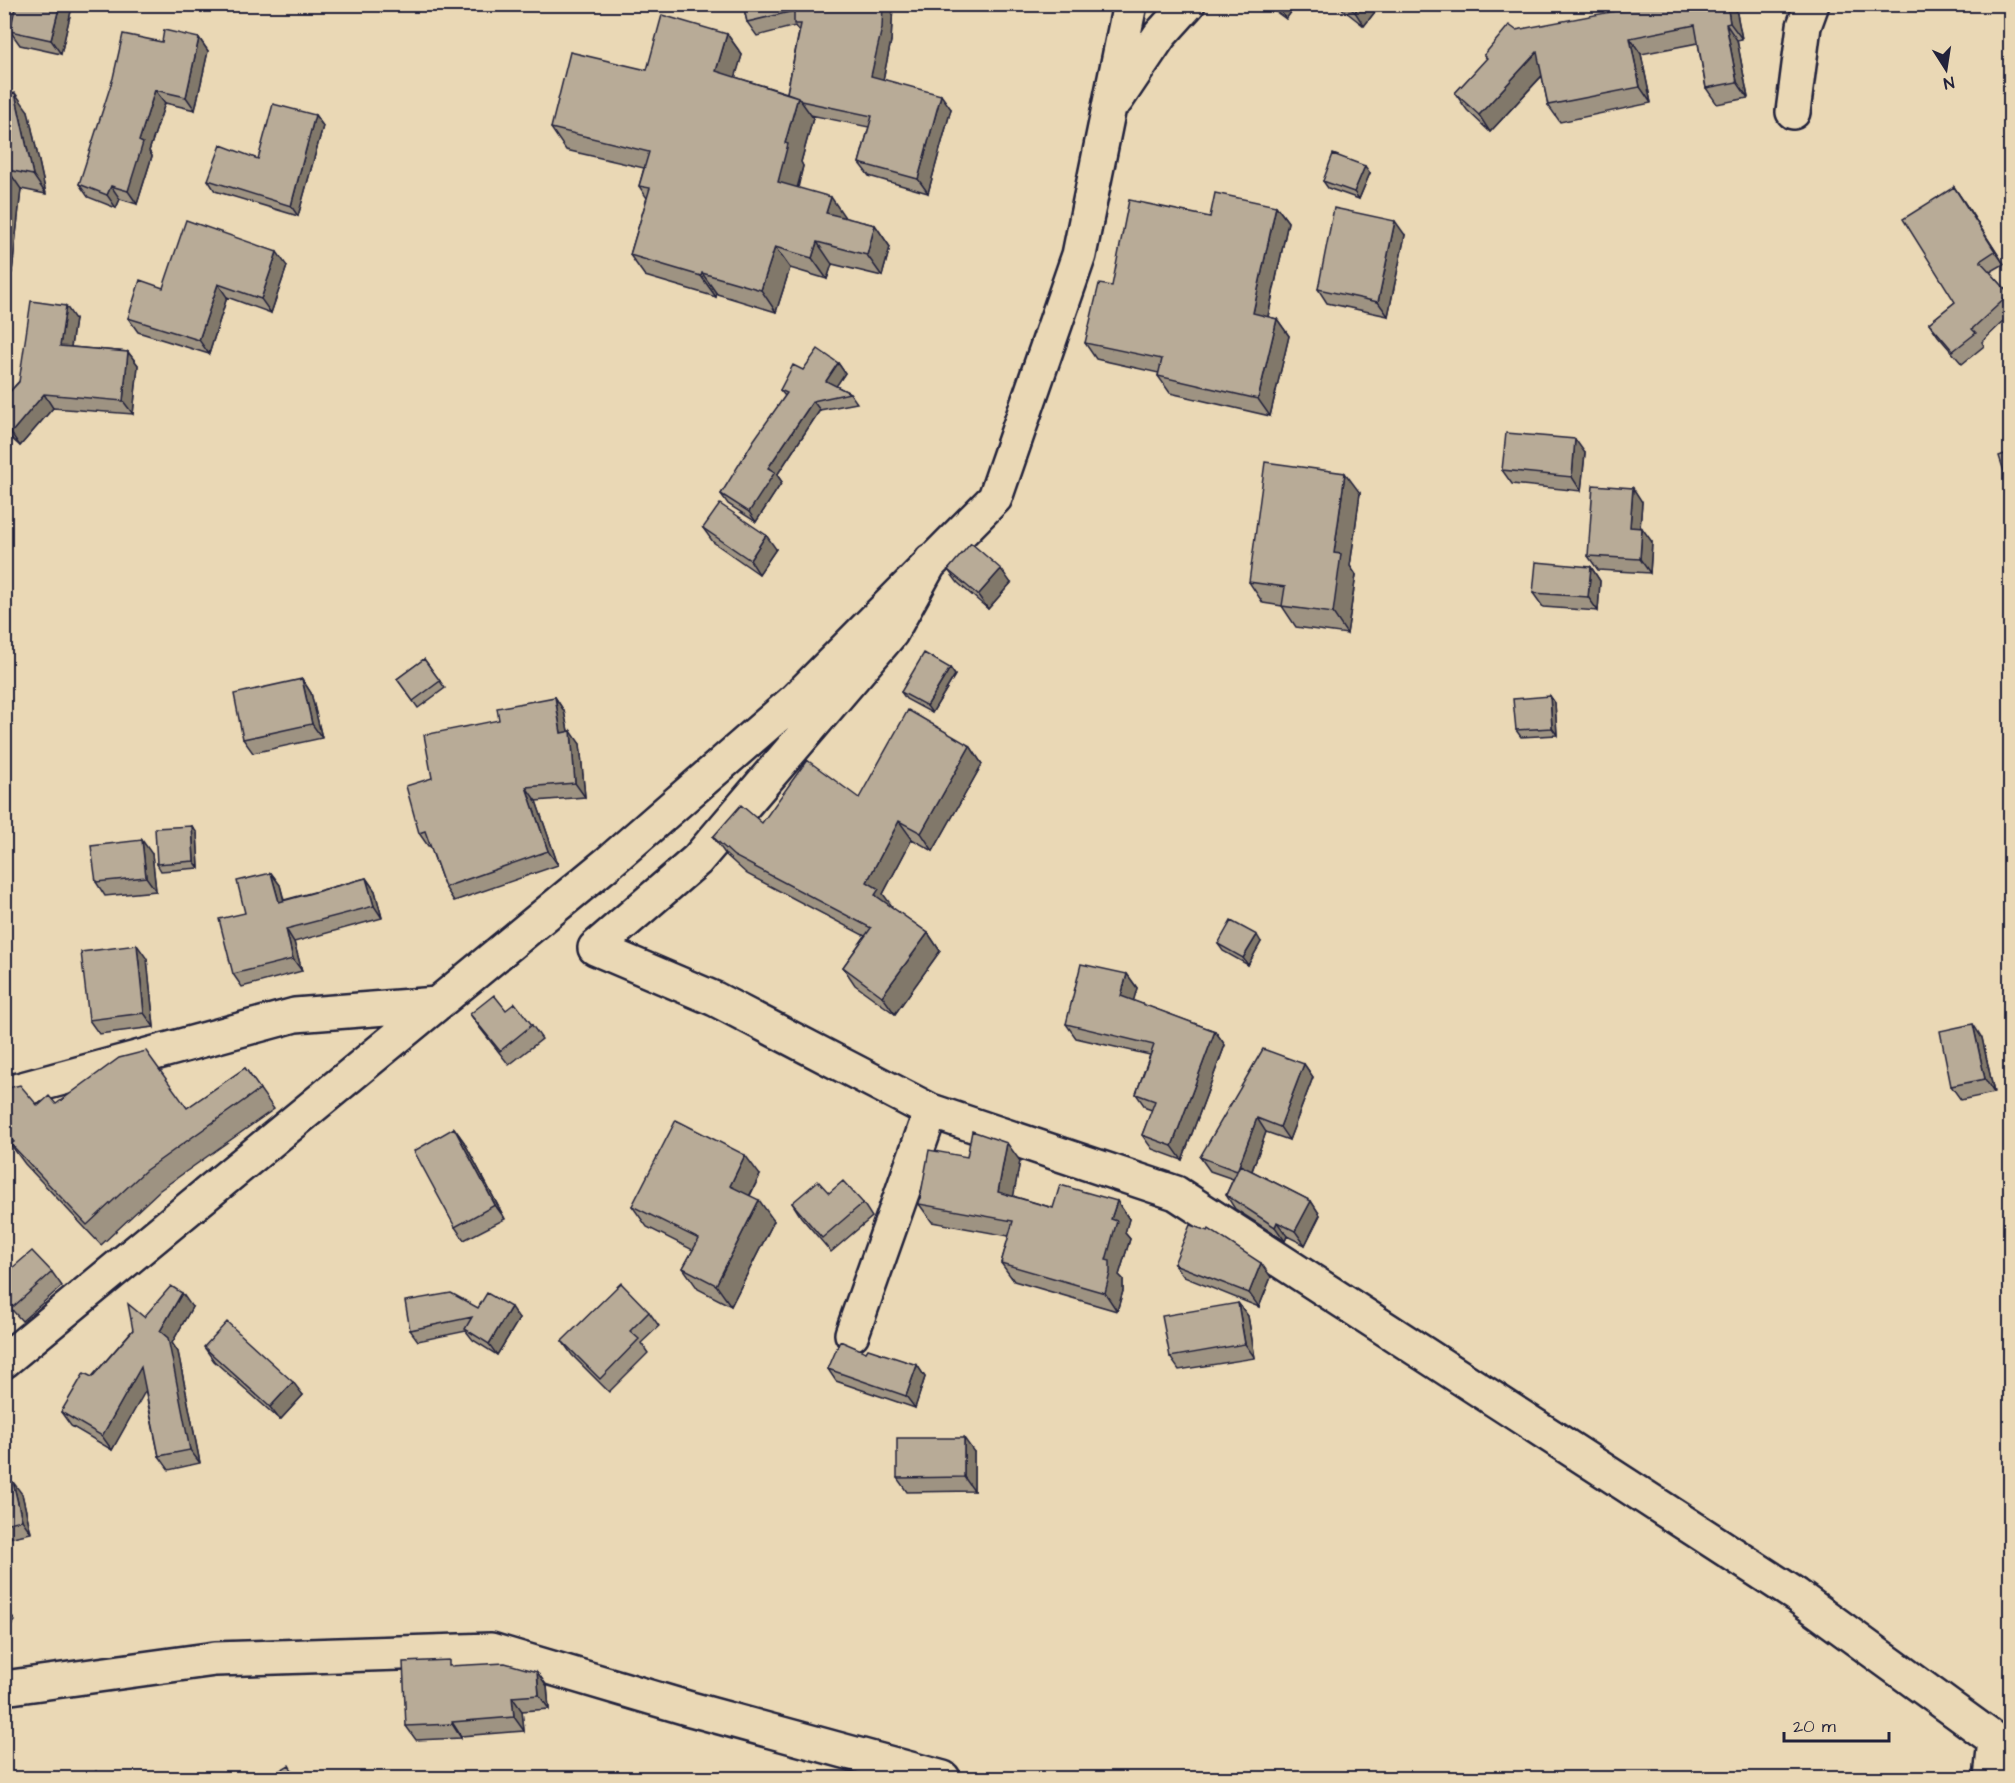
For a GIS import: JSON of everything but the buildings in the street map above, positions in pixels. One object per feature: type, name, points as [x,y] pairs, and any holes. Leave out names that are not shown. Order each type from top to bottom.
[{"type":"street","points":[[4,1361],[608,863],[795,700],[995,498],[1079,255],[1130,4]]},
{"type":"street","points":[[1108,111],[1160,35],[1188,4]]},
{"type":"street","points":[[1793,112],[1804,26],[1812,4]]},
{"type":"street","points":[[931,561],[891,633],[697,860],[596,948],[715,999],[931,1111],[1176,1193],[1796,1595],[1995,1740],[1991,1779]]},
{"type":"street","points":[[4,1094],[295,1015],[437,1004]]},
{"type":"street","points":[[852,1334],[931,1111]]},
{"type":"street","points":[[4,1688],[215,1659],[491,1650],[687,1708],[943,1779]]}]
